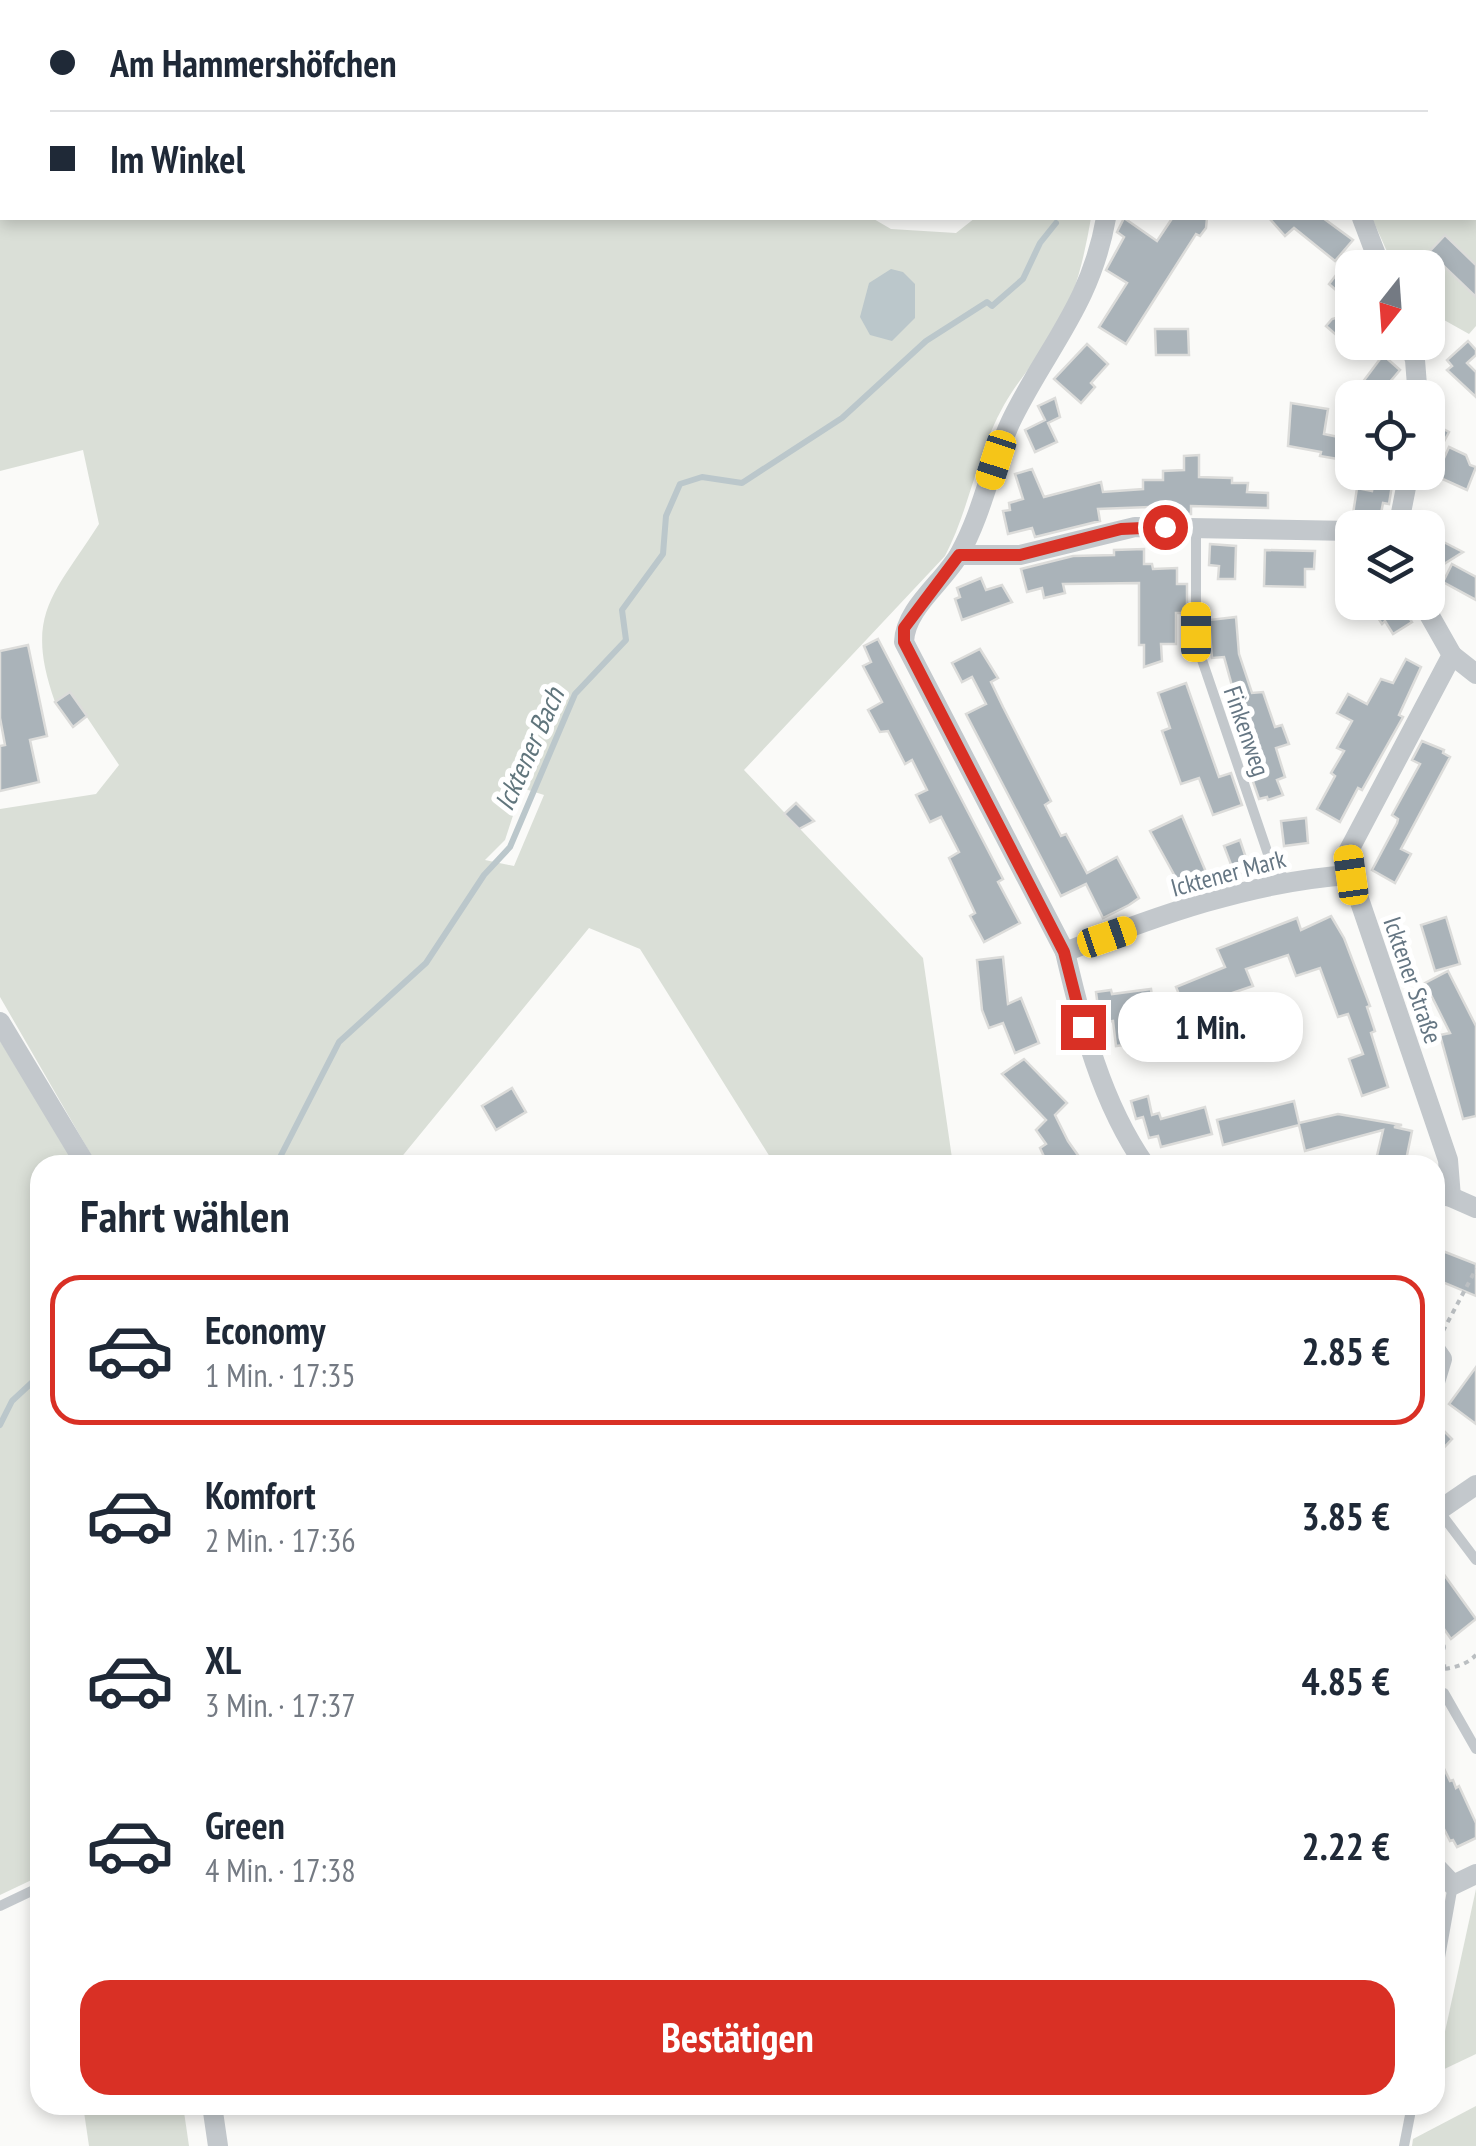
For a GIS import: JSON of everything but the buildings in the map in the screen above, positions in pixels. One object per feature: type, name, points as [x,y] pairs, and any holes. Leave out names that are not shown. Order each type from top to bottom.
[{"type":"street","points":[[1105,220],[1074,316],[1012,418],[976,522],[959,555],[904,628],[904,642],[1064,952],[1095,1063],[1139,1155]]},
{"type":"street","points":[[1363,220],[1374,250]]},
{"type":"street","points":[[959,555],[1020,555],[1121,529],[1335,531]]},
{"type":"street","points":[[1432,620],[1452,655],[1476,674]]},
{"type":"street","points":[[1351,875],[1348,852],[1452,655]]},
{"type":"street","name":"Icktener Mark","points":[[1064,952],[1199,904],[1286,881],[1351,875]]},
{"type":"street","name":"Icktener Straße","points":[[1351,875],[1448,1160],[1445,1181]]},
{"type":"street","points":[[0,1022],[80,1155]]},
{"type":"street","name":"Icktener Straße","points":[[1445,1196],[1476,1208]]},
{"type":"street","points":[[1445,1506],[1476,1485]]},
{"type":"street","points":[[1445,1877],[1453,1885],[1476,1874]]},
{"type":"street","points":[[213,2115],[218,2146]]},
{"type":"lane","name":"Finkenweg","points":[[1196,527],[1196,632],[1200,654],[1269,857],[1286,881]]},
{"type":"lane","points":[[1445,1522],[1476,1560]]},
{"type":"lane","points":[[1445,1695],[1476,1749]]},
{"type":"lane","points":[[1445,1929],[1453,1885]]},
{"type":"lane","points":[[0,1906],[30,1892]]},
{"type":"lane","points":[[1404,2146],[1410,2115]]},
{"type":"path","points":[[1445,1328],[1476,1269]]},
{"type":"path","points":[[1445,1668],[1468,1663],[1476,1655]]},
{"type":"shaded area","points":[[0,220],[875,220],[891,229],[956,233],[972,220],[1091,220],[1067,307],[995,423],[945,556],[744,770],[923,958],[952,1155],[769,1155],[640,949],[589,928],[403,1155],[91,1155],[0,997],[0,809],[96,794],[119,765],[70,692],[55,702],[42,647],[48,607],[99,524],[83,450],[0,471]],"holes":[[[522,788],[544,795],[514,866],[485,860],[505,840]]]},
{"type":"shaded area","points":[[1373,220],[1476,220],[1476,326],[1469,334],[1445,321],[1445,250],[1386,250]]},
{"type":"shaded area","points":[[891,269],[903,272],[915,284],[915,318],[892,341],[870,335],[860,317],[869,283]]},
{"type":"shaded area","points":[[0,1041],[71,1155],[30,1155],[30,1881],[0,1895]]},
{"type":"shaded area","points":[[1476,1889],[1476,2054],[1445,2069],[1445,2032]]},
{"type":"shaded area","points":[[1476,2106],[1476,2146],[1412,2146],[1413,2139]]},
{"type":"shaded area","points":[[84,2115],[184,2115],[189,2146],[89,2146]]},
{"type":"waterway","name":"Icktener Bach","points":[[281,1155],[339,1042],[426,963],[484,875],[510,847],[575,694],[626,640],[622,610],[663,554],[666,516],[680,484],[702,477],[742,483],[842,418],[926,341],[987,302],[992,306],[1023,279],[1040,243],[1056,223]]},
{"type":"waterway","name":"Icktener Bach","points":[[0,1425],[12,1401],[30,1384]]},
{"type":"route","points":[[1083,1027],[1064,952],[904,642],[904,628],[959,555],[1020,555],[1121,529],[1165,527]]}]
